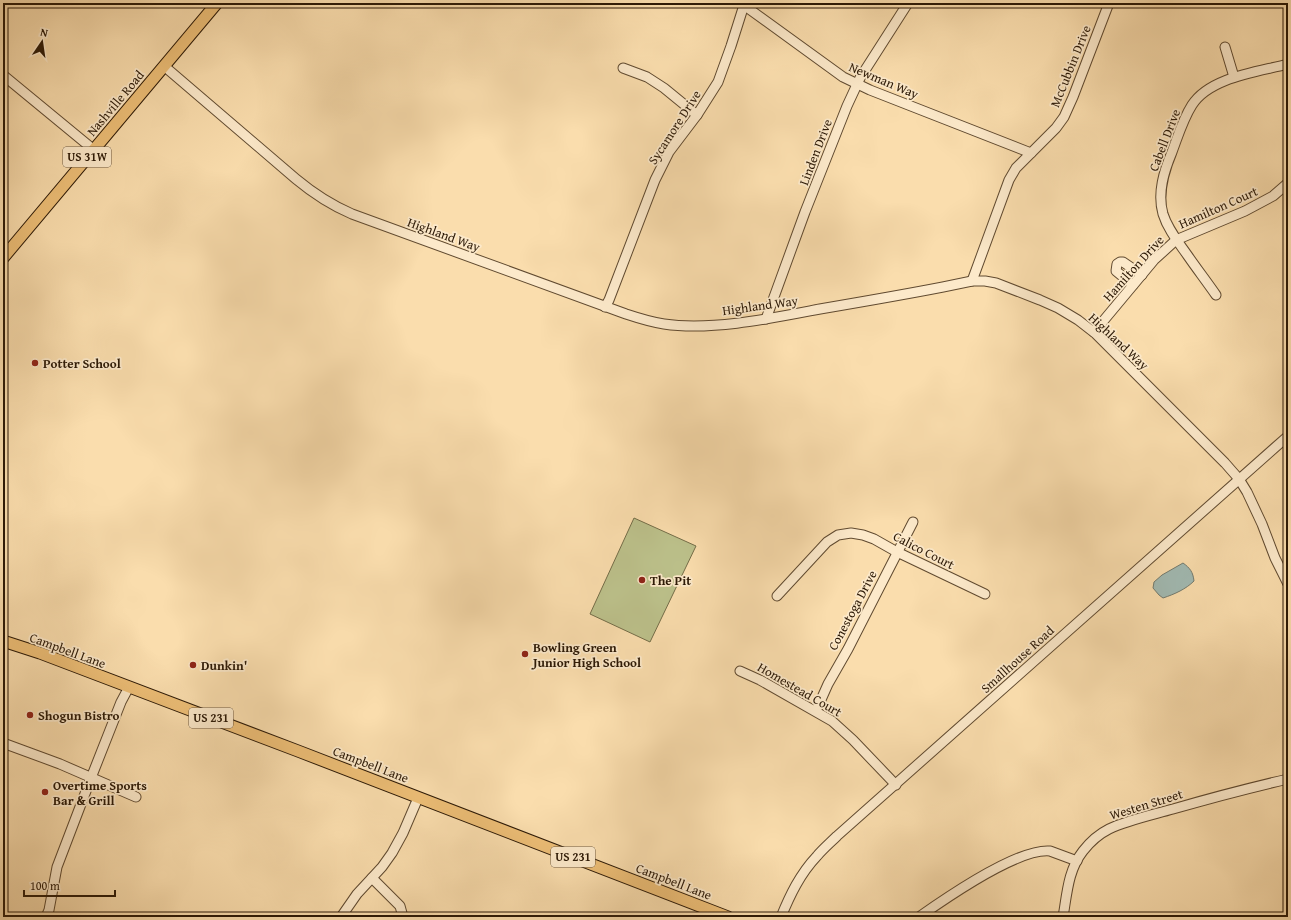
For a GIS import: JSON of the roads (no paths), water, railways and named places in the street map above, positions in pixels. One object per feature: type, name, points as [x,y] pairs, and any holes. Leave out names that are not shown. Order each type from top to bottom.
[{"type":"main road","name":"Nashville Road","points":[[3,258],[217,3]]},
{"type":"main road","name":"Campbell Lane","points":[[3,641],[129,687],[728,917]]},
{"type":"street","name":"Linden Drive","points":[[766,319],[805,212],[847,106],[857,84],[908,3]]},
{"type":"street","name":"McCubbin Drive","points":[[972,281],[1009,180],[1016,168],[1056,128],[1064,117],[1109,3]]},
{"type":"street","name":"Newman Way","points":[[743,4],[834,72],[857,84],[1031,153]]},
{"type":"street","name":"Sycamore Drive","points":[[606,307],[655,180],[670,152],[697,115],[720,78],[743,4]]},
{"type":"street","points":[[1225,47],[1234,77]]},
{"type":"street","name":"Cabell Drive","points":[[1216,296],[1176,240],[1167,224],[1161,201],[1162,185],[1166,165],[1184,120],[1193,104],[1204,93],[1218,84],[1234,77],[1288,64]]},
{"type":"street","name":"Highland Way","points":[[164,66],[296,180],[327,202],[352,214],[645,320],[675,325],[716,325],[766,319],[972,281],[996,283],[1040,300],[1078,320],[1094,332],[1225,463],[1239,479],[1258,514],[1275,558],[1288,584]]},
{"type":"street","points":[[623,68],[647,77],[664,88],[697,115]]},
{"type":"street","points":[[3,76],[94,150]]},
{"type":"street","name":"Hamilton Court","points":[[1176,240],[1245,211],[1273,196],[1288,183]]},
{"type":"street","name":"Hamilton Drive","points":[[1094,332],[1154,260],[1176,240]]},
{"type":"street","points":[[1133,286],[1116,271],[1117,264],[1123,262],[1142,275]]},
{"type":"street","name":"Smallhouse Road","points":[[781,917],[792,891],[802,875],[817,856],[851,823],[896,785],[1288,436]]},
{"type":"street","name":"Conestoga Drive","points":[[816,711],[828,684],[848,649],[913,522]]},
{"type":"street","name":"Calico Court","points":[[777,596],[827,542],[838,535],[849,533],[868,537],[882,543],[985,594]]},
{"type":"street","name":"Homestead Court","points":[[740,671],[760,680],[832,721],[843,730],[896,785]]},
{"type":"street","points":[[46,917],[49,910],[57,867],[90,778],[121,702],[129,687]]},
{"type":"street","points":[[3,743],[60,764],[136,797]]},
{"type":"street","name":"Westen Street","points":[[1063,917],[1069,880],[1076,861],[1090,843],[1109,829],[1172,809],[1288,778]]},
{"type":"street","points":[[341,917],[357,894],[382,867],[396,846],[418,798]]},
{"type":"street","points":[[919,917],[974,881],[1012,861],[1032,853],[1050,851],[1076,861]]},
{"type":"street","points":[[372,878],[400,906],[403,917]]},
{"type":"water","points":[[1183,563],[1191,570],[1194,581],[1180,591],[1163,598],[1153,588],[1154,582],[1162,575]]},
{"type":"place","name":"Potter School","points":[[35,363]]},
{"type":"place","name":"The Pit","points":[[642,580]]},
{"type":"place","name":"Bowling Green Junior High School","points":[[525,654]]},
{"type":"place","name":"Dunkin'","points":[[193,665]]},
{"type":"place","name":"Shogun Bistro","points":[[30,715]]},
{"type":"place","name":"Overtime Sports Bar & Grill","points":[[45,792]]}]
